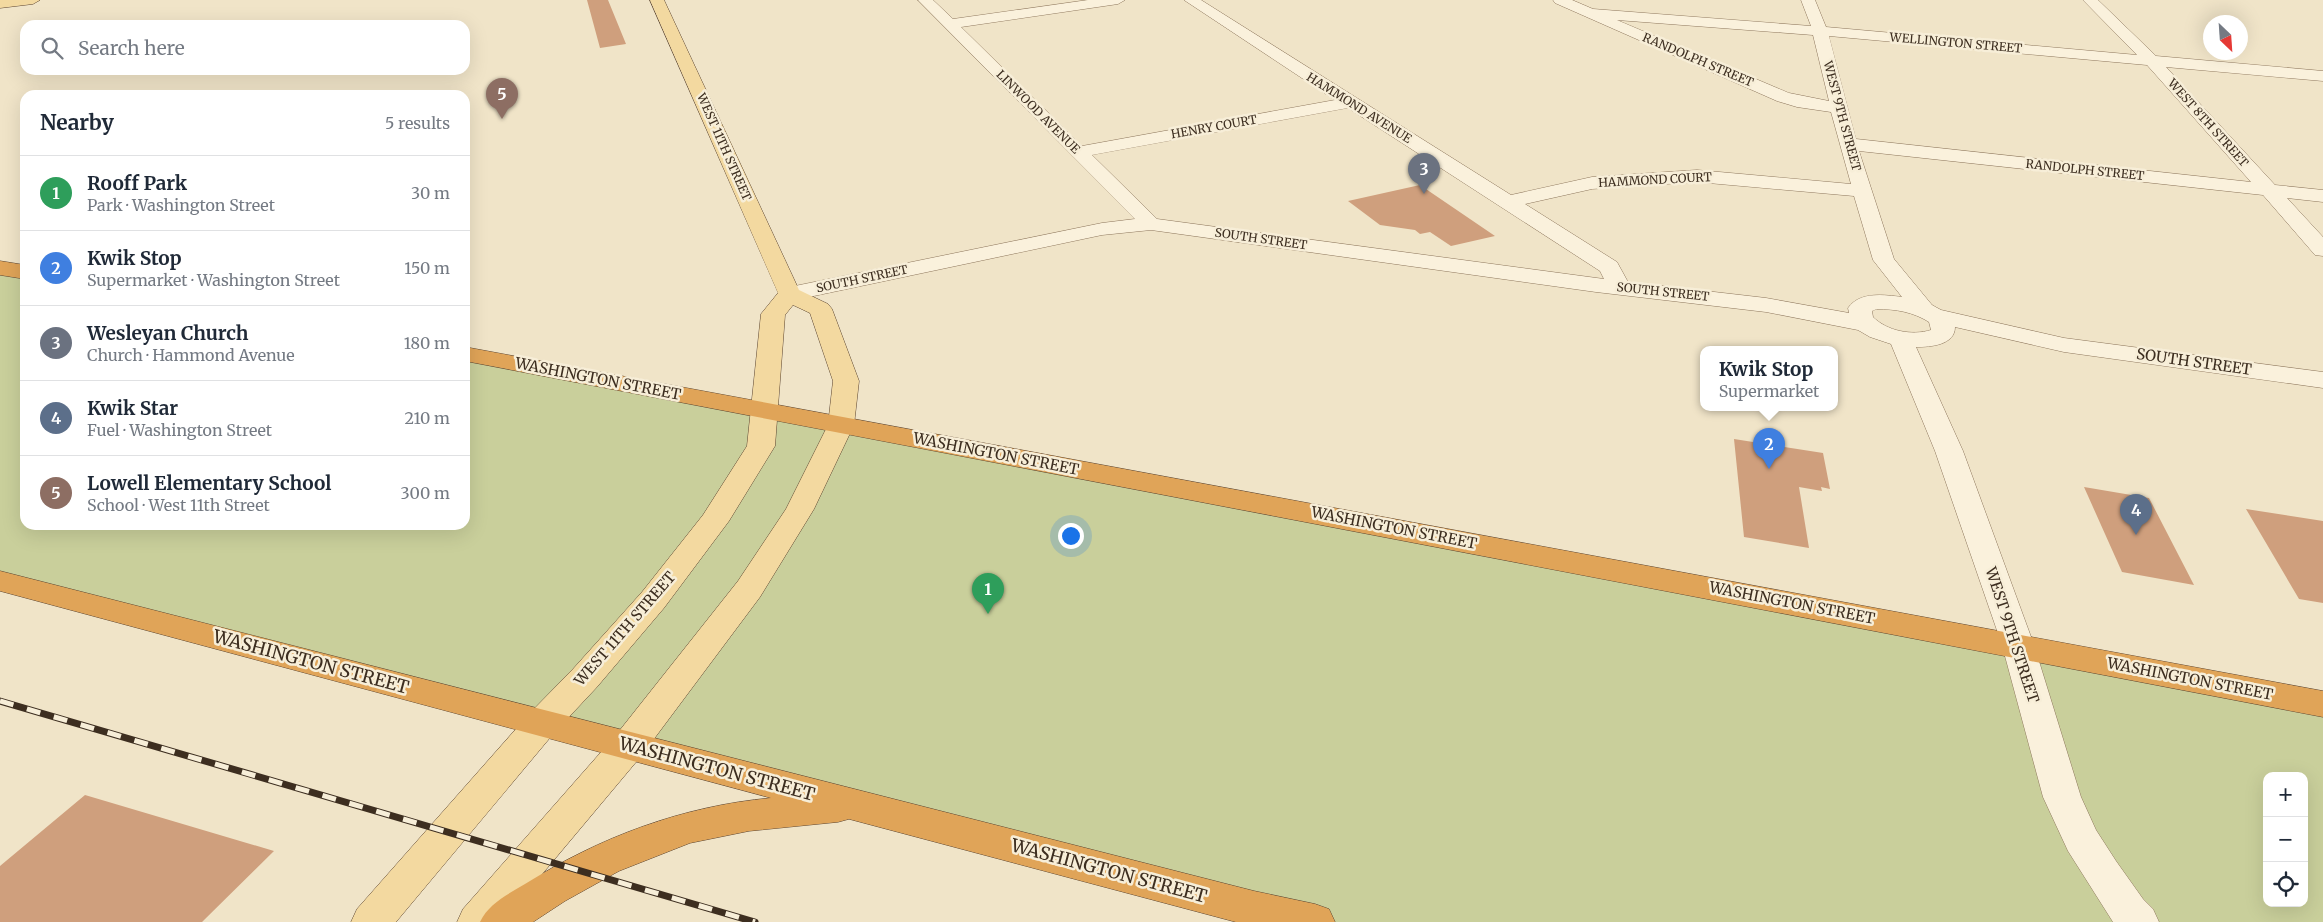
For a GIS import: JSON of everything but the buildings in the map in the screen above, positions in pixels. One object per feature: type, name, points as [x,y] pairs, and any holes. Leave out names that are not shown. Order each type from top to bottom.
[{"type":"highway","points":[[0,268],[20,271]]},
{"type":"highway","name":"WASHINGTON STREET","points":[[470,355],[2323,704]]},
{"type":"highway","name":"WASHINGTON STREET","points":[[0,581],[629,745],[1271,916],[1316,922]]},
{"type":"highway","points":[[500,922],[542,892],[579,871],[655,838],[720,820],[856,805]]},
{"type":"main road","points":[[0,4],[33,0]]},
{"type":"main road","name":"WEST 11TH STREET","points":[[371,922],[542,723],[585,678],[652,600],[714,521],[761,446],[773,314],[790,294],[657,0]]},
{"type":"main road","points":[[477,922],[629,745],[749,589],[777,548],[800,509],[841,425],[846,381],[820,309],[790,294]]},
{"type":"street","name":"LINWOOD AVENUE","points":[[925,0],[1151,224]]},
{"type":"street","points":[[950,24],[1118,0]]},
{"type":"street","name":"HAMMOND AVENUE","points":[[1191,0],[1609,267],[1620,288]]},
{"type":"street","name":"RANDOLPH STREET","points":[[1560,0],[1783,97],[1805,103],[1840,108]]},
{"type":"street","name":"WEST 9TH STREET","points":[[1808,0],[1820,31],[1848,144],[1884,260],[1932,321]]},
{"type":"street","name":"WEST 8TH STREET","points":[[2090,0],[2152,61],[2323,250]]},
{"type":"street","name":"WELLINGTON STREET","points":[[1590,13],[1820,31],[2323,76]]},
{"type":"street","name":"HENRY COURT","points":[[1078,152],[1350,102]]},
{"type":"street","name":"RANDOLPH STREET","points":[[1848,144],[2323,196]]},
{"type":"street","name":"HAMMOND COURT","points":[[1508,202],[1592,183],[1696,176],[1864,191]]},
{"type":"street","name":"SOUTH STREET","points":[[790,294],[1102,229],[1151,224],[1620,288],[1736,300],[1841,318],[1872,310]]},
{"type":"street","name":"WEST 9TH STREET","points":[[1872,310],[1885,293],[1882,275],[1884,260]]},
{"type":"street","points":[[1897,302],[1932,321],[1927,340],[1901,339],[1888,336],[1872,310],[1897,302]]},
{"type":"street","name":"SOUTH STREET","points":[[1932,321],[2064,345],[2323,380]]},
{"type":"street","name":"WEST 9TH STREET","points":[[1901,339],[1948,451],[2018,646],[2062,797],[2082,840],[2102,873],[2129,912],[2139,922]]},
{"type":"green space","points":[[0,268],[20,271],[20,530],[470,530],[470,355],[2323,704],[2323,922],[1315,922],[0,581]]},
{"type":"railway","points":[[0,701],[755,922]]},
{"type":"place","name":"Lowell Elementary School","points":[[502,119]]},
{"type":"place","name":"Wesleyan Church","points":[[1424,194]]},
{"type":"place","name":"Kwik Stop","points":[[1769,469]]},
{"type":"place","name":"Kwik Star","points":[[2136,535]]},
{"type":"place","name":"Rooff Park","points":[[988,614]]}]
